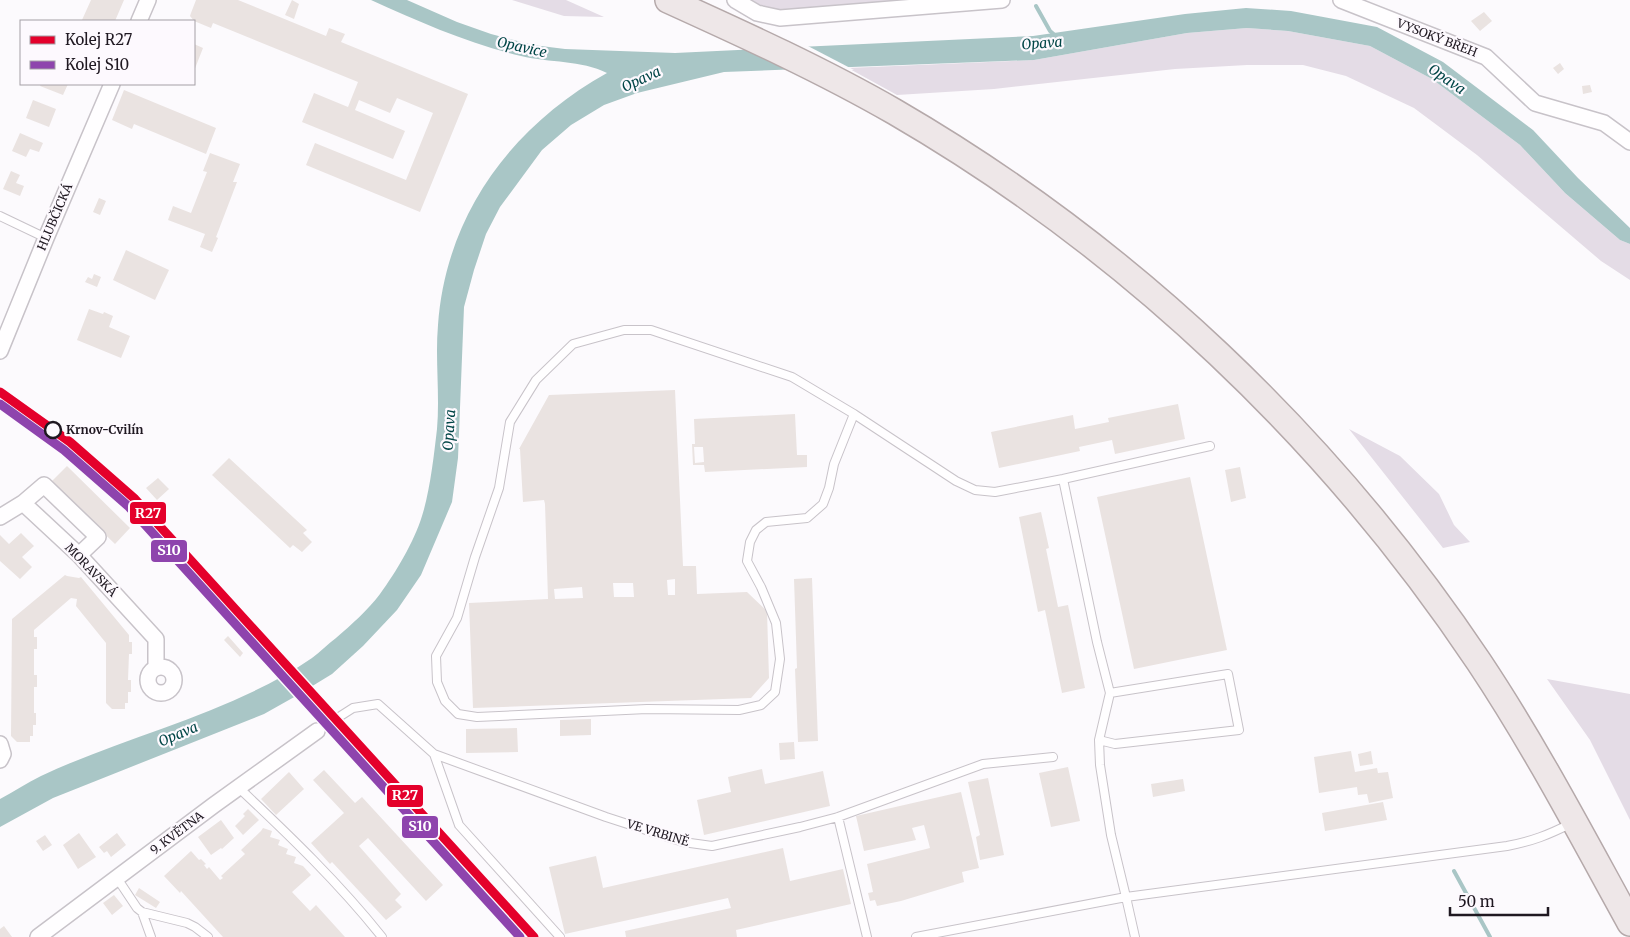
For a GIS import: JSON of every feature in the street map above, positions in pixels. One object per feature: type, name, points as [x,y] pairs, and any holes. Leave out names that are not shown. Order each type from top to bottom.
[{"type":"main road","points":[[668,0],[794,58],[848,86],[972,159],[1018,190],[1077,234],[1134,279],[1203,339],[1256,390],[1325,463],[1373,520],[1440,607],[1477,660],[1523,733],[1630,924]]},
{"type":"street","points":[[139,20],[148,0]]},
{"type":"street","points":[[735,0],[757,13],[780,18],[1002,0]]},
{"type":"street","name":"VYSOKÝ BŘEH","points":[[1340,0],[1486,57],[1535,103],[1604,123],[1630,142]]},
{"type":"street","name":"HLUBČICKÁ","points":[[0,350],[112,85]]},
{"type":"street","points":[[0,517],[23,503],[44,486],[98,538],[79,555]]},
{"type":"street","name":"MORAVSKÁ","points":[[23,503],[79,555],[156,639],[156,668]]},
{"type":"street","name":"9. KVĚTNA","points":[[38,937],[317,731]]},
{"type":"street","points":[[0,744],[3,754],[0,760]]},
{"type":"lane","points":[[0,216],[46,238]]},
{"type":"lane","points":[[854,414],[834,464],[829,488],[823,504],[807,518],[766,522],[756,530],[750,542],[747,561],[761,587],[776,623],[780,659],[775,692],[761,705],[739,710],[647,709],[477,717],[458,714],[445,701],[438,682],[436,656],[457,618],[475,557],[499,488],[510,422],[536,380],[572,344],[624,330],[651,330],[792,378],[854,414],[956,481],[975,490],[995,492],[1210,446]]},
{"type":"lane","points":[[1063,478],[1097,642],[1110,693],[1099,740],[1101,772],[1111,835],[1135,937]]},
{"type":"lane","points":[[1099,740],[1116,744],[1239,730],[1228,674],[1110,693]]},
{"type":"lane","name":"VE VRBINĚ","points":[[317,731],[353,708],[378,704],[434,754],[606,817],[683,842],[712,846],[800,828],[983,764],[1053,757]]},
{"type":"lane","points":[[434,754],[459,825],[560,937]]},
{"type":"lane","points":[[239,788],[342,890],[382,937]]},
{"type":"lane","points":[[838,816],[867,937]]},
{"type":"lane","points":[[916,937],[1126,898],[1530,842],[1574,822]]},
{"type":"lane","points":[[117,878],[131,901],[142,912],[187,923],[208,937]]},
{"type":"lane","points":[[142,912],[151,937]]},
{"type":"shaded area","points":[[512,0],[566,0],[604,17],[564,16]]},
{"type":"shaded area","points":[[752,0],[906,0],[785,13],[758,4]]},
{"type":"shaded area","points":[[1247,28],[1288,31],[1370,46],[1432,79],[1520,145],[1565,193],[1620,240],[1630,244],[1630,280],[1601,261],[1477,155],[1414,108],[1346,76],[1303,65],[1247,65],[1175,69],[994,89],[897,95],[848,68],[1034,60],[1187,33]]},
{"type":"shaded area","points":[[1349,429],[1400,456],[1439,494],[1454,525],[1470,542],[1443,548]]},
{"type":"shaded area","points":[[1547,679],[1630,694],[1630,820],[1590,740]]},
{"type":"water","points":[[371,0],[407,0],[457,22],[491,34],[533,45],[565,49],[675,53],[1033,36],[1185,14],[1246,8],[1291,11],[1377,27],[1443,62],[1533,130],[1578,178],[1630,228],[1630,244],[1620,240],[1565,193],[1520,145],[1432,79],[1370,46],[1288,31],[1247,28],[1187,33],[1034,60],[724,72],[637,93],[604,105],[571,125],[542,150],[500,207],[486,234],[464,307],[458,458],[452,502],[421,575],[397,610],[363,646],[332,674],[264,714],[53,798],[0,827],[0,799],[36,779],[75,761],[214,709],[248,694],[312,658],[365,612],[375,600],[398,567],[419,526],[425,506],[437,429],[438,325],[444,284],[454,246],[470,210],[490,177],[514,147],[542,119],[573,94],[607,73],[587,66],[532,58],[502,51],[464,39]]},
{"type":"pier","points":[[806,45],[854,70],[799,72],[749,48]]},
{"type":"building","points":[[91,0],[124,0],[115,20],[82,20]]},
{"type":"building","points":[[196,0],[238,0],[326,36],[329,28],[345,34],[341,42],[468,94],[420,212],[306,165],[315,143],[406,180],[433,113],[397,98],[390,113],[359,100],[355,110],[405,131],[393,159],[302,122],[314,93],[348,107],[358,82],[213,23],[211,28],[195,21],[190,16]]},
{"type":"building","points":[[292,0],[299,4],[294,19],[285,15]]},
{"type":"building","points":[[1484,12],[1492,21],[1480,31],[1471,21]]},
{"type":"building","points":[[195,44],[203,48],[195,68]]},
{"type":"building","points":[[1560,63],[1564,69],[1558,74],[1553,68]]},
{"type":"building","points":[[40,85],[68,85],[63,95]]},
{"type":"building","points":[[1590,85],[1592,92],[1583,94],[1582,86]]},
{"type":"building","points":[[124,90],[216,128],[206,154],[134,124],[132,129],[112,120]]},
{"type":"building","points":[[33,100],[56,109],[49,127],[26,118]]},
{"type":"building","points":[[20,133],[43,143],[39,152],[30,149],[26,157],[12,151]]},
{"type":"building","points":[[210,153],[240,164],[233,182],[237,182],[212,252],[200,247],[205,234],[168,220],[173,206],[191,213],[207,172],[203,171]]},
{"type":"building","points":[[11,171],[20,175],[16,183],[24,186],[20,196],[3,189]]},
{"type":"building","points":[[99,198],[106,201],[100,215],[93,212]]},
{"type":"building","points":[[126,250],[169,270],[155,300],[113,280]]},
{"type":"building","points":[[94,274],[101,277],[97,287],[85,282],[88,277],[92,279]]},
{"type":"building","points":[[89,309],[113,316],[109,327],[130,336],[121,358],[77,340]]},
{"type":"building","points":[[675,390],[683,566],[696,566],[697,594],[747,592],[767,611],[769,678],[751,698],[473,708],[469,603],[548,599],[545,504],[544,500],[523,502],[519,449],[549,395]],"holes":[[[675,579],[675,595],[668,595],[667,580]],[[613,583],[633,583],[634,597],[614,597]],[[582,587],[583,598],[555,599],[554,589]]]},
{"type":"building","points":[[1178,404],[1185,439],[1115,454],[1112,440],[1079,447],[1080,451],[999,468],[991,432],[1073,415],[1075,429],[1109,422],[1108,418]]},
{"type":"building","points":[[795,414],[797,455],[807,455],[807,467],[705,472],[704,465],[693,465],[692,444],[695,444],[694,419]],"holes":[[[694,447],[703,447],[704,462],[695,463]]]},
{"type":"building","points":[[229,458],[307,530],[303,533],[312,542],[302,552],[293,545],[290,548],[212,475]]},
{"type":"building","points":[[67,466],[130,528],[115,544],[51,482]]},
{"type":"building","points":[[1240,467],[1246,498],[1231,502],[1225,470]]},
{"type":"building","points":[[1190,477],[1227,650],[1134,669],[1097,497]]},
{"type":"building","points":[[158,478],[169,489],[157,500],[146,488]]},
{"type":"building","points":[[1041,512],[1049,548],[1046,549],[1058,607],[1068,605],[1085,688],[1062,693],[1045,610],[1038,612],[1019,517]]},
{"type":"building","points":[[21,533],[34,546],[22,557],[32,567],[20,579],[0,561],[0,535],[9,544]]},
{"type":"building","points":[[65,575],[81,577],[129,635],[129,642],[132,642],[132,654],[129,654],[128,680],[131,680],[131,692],[128,692],[128,703],[125,703],[125,709],[112,709],[106,703],[106,643],[76,606],[77,599],[71,598],[34,630],[34,637],[37,637],[37,649],[34,649],[34,675],[37,675],[37,687],[34,687],[36,725],[33,725],[33,736],[30,736],[30,742],[17,742],[11,736],[12,619]]},
{"type":"building","points":[[812,578],[818,741],[798,742],[794,579]]},
{"type":"building","points":[[228,636],[243,653],[240,657],[224,640]]},
{"type":"building","points":[[591,719],[591,735],[560,736],[560,720]]},
{"type":"building","points":[[517,728],[518,752],[466,753],[466,729]]},
{"type":"building","points":[[794,742],[795,759],[780,760],[779,743]]},
{"type":"building","points":[[1351,751],[1355,772],[1377,768],[1378,773],[1388,772],[1393,798],[1369,803],[1367,794],[1358,795],[1357,787],[1319,793],[1314,757]]},
{"type":"building","points":[[1371,751],[1373,764],[1360,766],[1358,754]]},
{"type":"building","points":[[1068,767],[1080,821],[1051,827],[1039,773]]},
{"type":"building","points":[[762,769],[765,784],[823,771],[830,806],[704,835],[697,800],[731,792],[728,777]]},
{"type":"building","points":[[324,770],[355,803],[362,797],[443,885],[426,901],[368,838],[359,846],[401,894],[395,900],[402,907],[386,920],[332,862],[330,864],[311,843],[344,813],[313,780]]},
{"type":"building","points":[[289,772],[304,789],[276,815],[261,799]]},
{"type":"building","points":[[988,778],[1004,855],[980,860],[976,837],[980,835],[968,782]]},
{"type":"building","points":[[1183,779],[1185,791],[1153,797],[1151,784]]},
{"type":"building","points":[[961,792],[979,868],[962,872],[964,882],[901,901],[877,906],[875,900],[870,901],[868,893],[873,892],[867,864],[930,848],[924,825],[912,828],[916,840],[864,851],[856,816]]},
{"type":"building","points":[[1383,802],[1387,820],[1325,831],[1322,813]]},
{"type":"building","points":[[248,809],[259,820],[243,835],[235,826],[245,816],[243,814]]},
{"type":"building","points":[[221,820],[234,838],[222,849],[211,855],[198,837]]},
{"type":"building","points":[[263,828],[272,831],[270,837],[280,840],[278,845],[288,849],[286,854],[296,857],[294,863],[303,866],[311,875],[292,892],[310,911],[316,905],[345,937],[223,937],[181,891],[180,893],[164,876],[191,851],[220,880],[223,878],[221,876],[245,854],[241,850]]},
{"type":"building","points":[[79,833],[96,857],[78,869],[63,845]]},
{"type":"building","points":[[117,833],[126,845],[111,857],[107,851],[104,853],[99,847]]},
{"type":"building","points":[[45,835],[52,845],[43,851],[36,841]]},
{"type":"building","points":[[783,848],[790,881],[843,869],[851,904],[736,930],[737,937],[626,937],[625,931],[731,908],[728,898],[565,934],[549,867],[596,856],[603,888]]},
{"type":"building","points":[[139,888],[160,902],[156,908],[135,895]]},
{"type":"building","points":[[114,895],[123,906],[112,915],[103,903]]},
{"type":"building","points":[[4,926],[12,937],[0,937],[0,929]]},
{"type":"waterway","name":"Opava","points":[[1036,6],[1050,31],[1057,37]]},
{"type":"waterway","points":[[1454,871],[1490,937]]},
{"type":"rail line","name":"R27","points":[[0,392],[70,442],[135,499],[534,937]]},
{"type":"rail line","name":"S10","points":[[0,404],[64,450],[128,506],[520,937]]},
{"type":"place","name":"Krnov-Cvilín","points":[[53,430]]},
{"type":"water label","name":"Opavice","points":[[522,47]]}]
